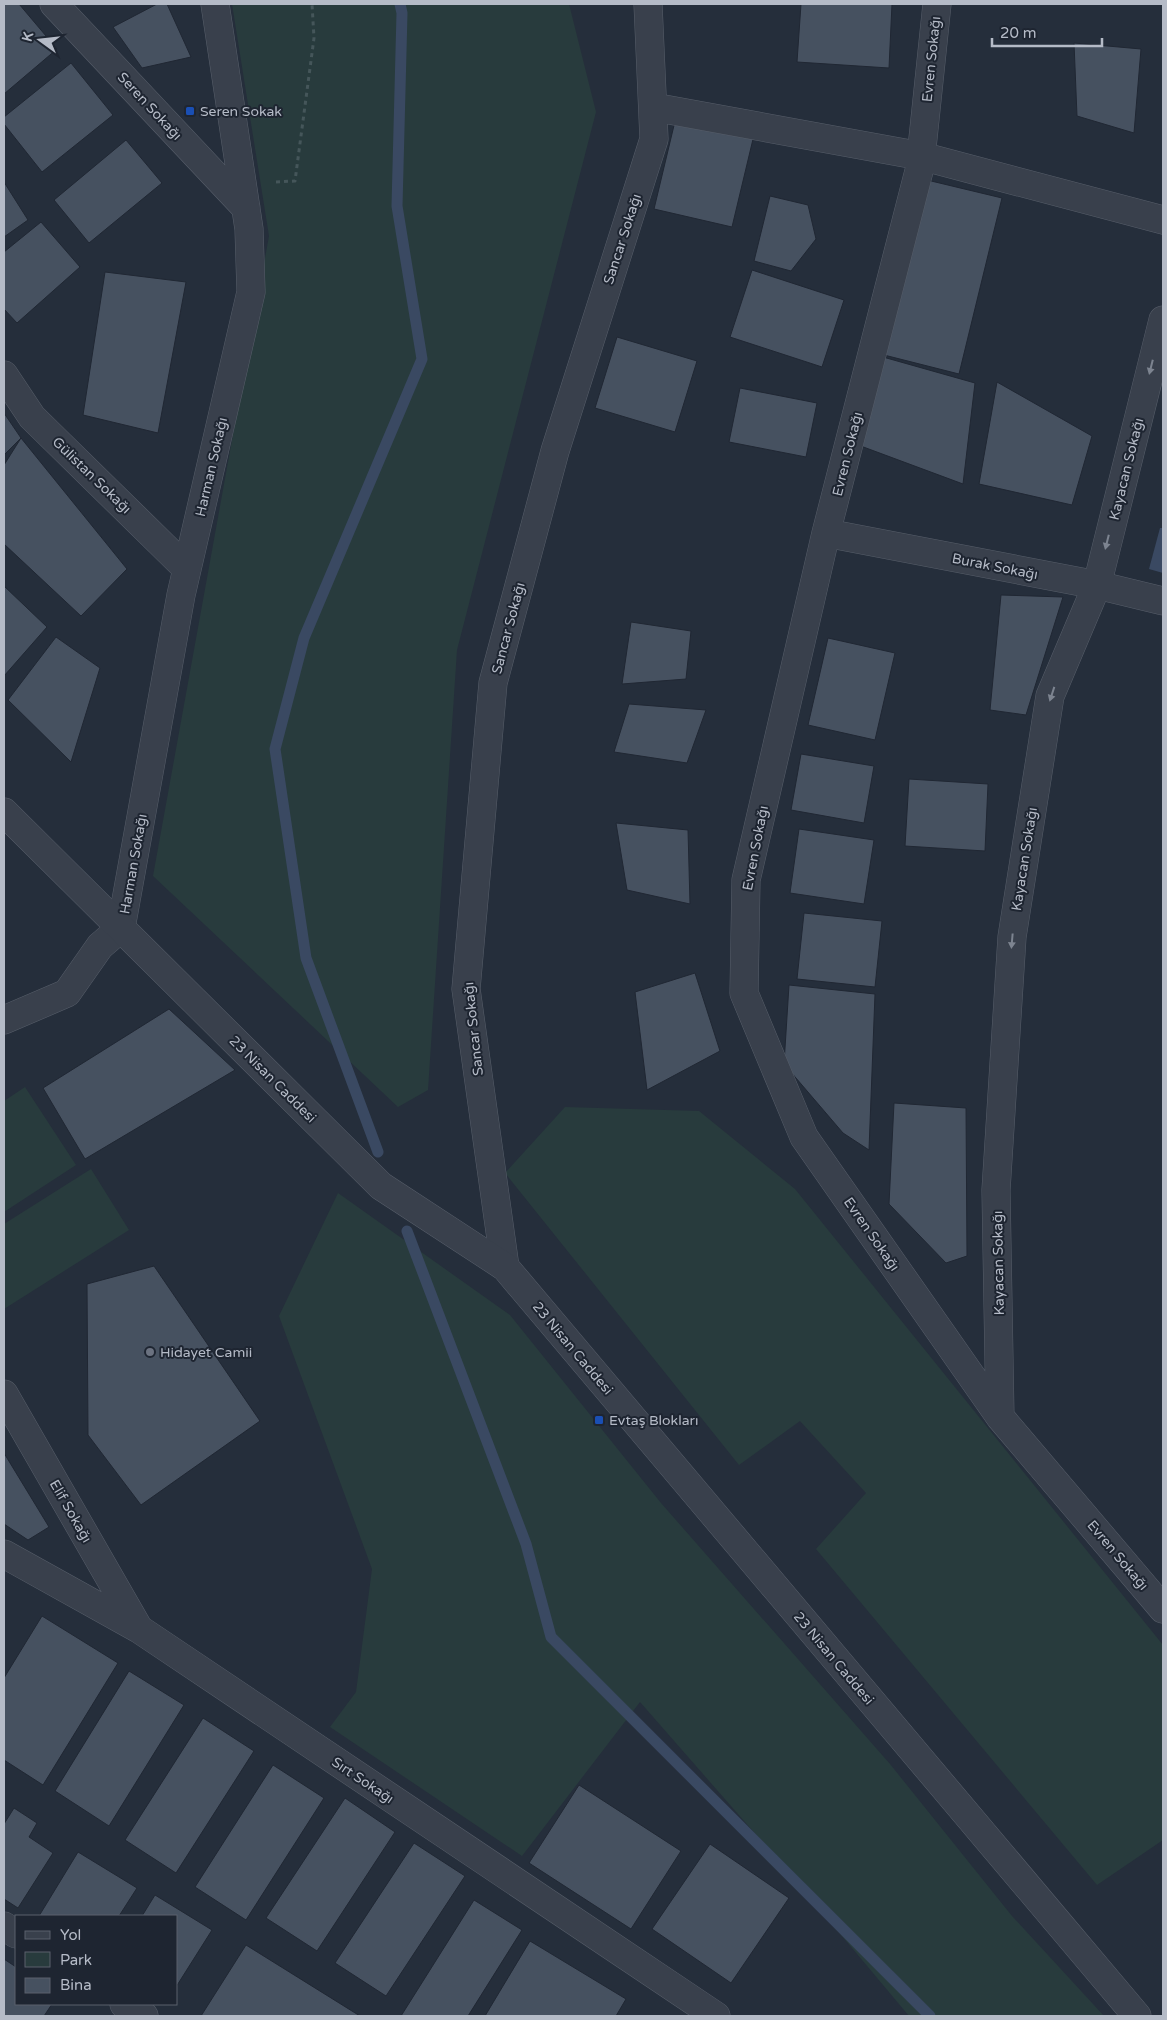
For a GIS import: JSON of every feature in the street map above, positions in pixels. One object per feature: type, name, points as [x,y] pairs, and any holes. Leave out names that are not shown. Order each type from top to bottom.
[{"type":"street","name":"Seren Sokağı","points":[[54,4],[244,197]]},
{"type":"street","name":"Harman Sokağı","points":[[121,928],[187,569],[251,292],[249,230],[214,4]]},
{"type":"street","name":"Sancar Sokağı","points":[[505,1267],[466,989],[493,683],[556,451],[654,139],[648,4]]},
{"type":"street","name":"Evren Sokağı","points":[[937,4],[918,177],[826,533],[746,880],[744,993],[804,1137],[1000,1417],[1163,1608]]},
{"type":"street","points":[[653,106],[921,156],[1163,220]]},
{"type":"street","name":"Kayacan Sokağı","points":[[1000,1417],[996,1190],[1012,937],[1050,696],[1097,585],[1163,320]]},
{"type":"street","name":"Gülistan Sokağı","points":[[4,376],[32,417],[187,569]]},
{"type":"street","name":"Burak Sokağı","points":[[826,533],[1097,585],[1163,601]]},
{"type":"street","name":"23 Nisan Caddesi","points":[[4,812],[380,1186],[505,1267],[1137,2016]]},
{"type":"street","points":[[4,1020],[67,993],[100,946],[121,928]]},
{"type":"street","name":"Elif Sokağı","points":[[4,1394],[139,1629]]},
{"type":"street","name":"Sırt Sokağı","points":[[4,1554],[139,1629],[716,2016]]},
{"type":"street","points":[[4,1926],[15,1933]]},
{"type":"street","points":[[126,2005],[144,2016]]},
{"type":"path","points":[[244,197],[295,181],[314,38],[312,4]]},
{"type":"green space","points":[[232,4],[569,4],[596,112],[457,650],[428,1090],[398,1107],[153,876],[269,236]]},
{"type":"green space","points":[[25,1087],[76,1165],[4,1212],[4,1101]]},
{"type":"green space","points":[[565,1107],[699,1111],[795,1189],[1163,1645],[1163,1840],[1097,1885],[816,1549],[866,1493],[800,1421],[739,1465],[505,1173]]},
{"type":"green space","points":[[91,1169],[129,1230],[4,1309],[4,1224]]},
{"type":"green space","points":[[338,1193],[510,1315],[661,1503],[890,1764],[1012,1916],[1104,2016],[909,2016],[780,1862],[640,1702],[522,1856],[330,1727],[356,1692],[372,1569],[279,1316]]},
{"type":"water","points":[[1160,528],[1163,528],[1163,573],[1149,569]]},
{"type":"building","points":[[4,4],[19,4],[57,49],[4,94]]},
{"type":"building","points":[[157,4],[167,4],[191,57],[142,68],[113,27]]},
{"type":"building","points":[[801,4],[892,4],[889,68],[797,62]]},
{"type":"building","points":[[1074,43],[1141,49],[1134,133],[1077,116]]},
{"type":"building","points":[[71,63],[113,115],[42,172],[4,124],[4,117]]},
{"type":"building","points":[[676,117],[754,135],[732,227],[654,209]]},
{"type":"building","points":[[126,140],[162,183],[89,243],[54,200]]},
{"type":"building","points":[[927,180],[1002,198],[959,374],[884,355]]},
{"type":"building","points":[[4,182],[28,220],[4,237]]},
{"type":"building","points":[[770,196],[808,205],[816,239],[791,271],[754,261]]},
{"type":"building","points":[[41,222],[80,267],[17,323],[4,309],[4,252]]},
{"type":"building","points":[[752,270],[844,300],[822,367],[730,337]]},
{"type":"building","points":[[105,272],[186,282],[158,433],[83,415]]},
{"type":"building","points":[[617,337],[697,361],[675,432],[595,408]]},
{"type":"building","points":[[883,357],[975,383],[963,484],[858,445]]},
{"type":"building","points":[[997,382],[1092,436],[1072,505],[979,484]]},
{"type":"building","points":[[740,388],[817,403],[806,457],[729,442]]},
{"type":"building","points":[[4,413],[21,438],[4,455]]},
{"type":"building","points":[[21,438],[127,569],[81,616],[4,544],[4,465]]},
{"type":"building","points":[[4,586],[47,627],[4,676]]},
{"type":"building","points":[[1001,595],[1063,597],[1026,715],[990,710]]},
{"type":"building","points":[[631,622],[691,631],[686,679],[622,684]]},
{"type":"building","points":[[56,637],[100,668],[71,762],[8,700]]},
{"type":"building","points":[[828,638],[895,653],[875,740],[808,725]]},
{"type":"building","points":[[629,704],[706,710],[687,763],[614,752]]},
{"type":"building","points":[[801,754],[874,766],[864,823],[791,810]]},
{"type":"building","points":[[909,779],[988,784],[985,851],[905,846]]},
{"type":"building","points":[[616,823],[688,830],[690,904],[627,890]]},
{"type":"building","points":[[799,829],[874,840],[864,904],[790,893]]},
{"type":"building","points":[[804,913],[882,921],[875,987],[797,979]]},
{"type":"building","points":[[695,973],[720,1051],[647,1090],[635,992]]},
{"type":"building","points":[[789,985],[875,994],[869,1150],[843,1133],[784,1064]]},
{"type":"building","points":[[169,1009],[235,1070],[85,1159],[43,1088]]},
{"type":"building","points":[[894,1103],[966,1108],[967,1256],[946,1263],[889,1204]]},
{"type":"building","name":"Hidayet Camii","points":[[154,1266],[260,1421],[141,1505],[88,1435],[87,1284]]},
{"type":"building","points":[[4,1453],[49,1527],[28,1540],[4,1524]]},
{"type":"building","points":[[42,1616],[118,1663],[43,1785],[4,1760],[4,1678]]},
{"type":"building","points":[[129,1671],[184,1705],[109,1826],[55,1791]]},
{"type":"building","points":[[203,1718],[254,1751],[176,1873],[125,1840]]},
{"type":"building","points":[[273,1765],[324,1798],[246,1920],[195,1887]]},
{"type":"building","points":[[579,1785],[681,1851],[631,1929],[529,1863]]},
{"type":"building","points":[[345,1798],[395,1832],[317,1951],[266,1918]]},
{"type":"building","points":[[14,1808],[37,1823],[29,1837],[53,1853],[18,1908],[4,1899],[4,1824]]},
{"type":"building","points":[[414,1843],[465,1876],[386,1996],[335,1963]]},
{"type":"building","points":[[710,1844],[789,1898],[731,1983],[652,1929]]},
{"type":"building","points":[[78,1852],[137,1888],[120,1915],[40,1915]]},
{"type":"building","points":[[155,1895],[212,1930],[178,1984],[178,1915],[143,1915]]},
{"type":"building","points":[[474,1900],[522,1930],[468,2016],[401,2016]]},
{"type":"building","points":[[530,1941],[626,1999],[616,2016],[485,2016]]},
{"type":"building","points":[[246,1945],[360,2016],[201,2016]]},
{"type":"building","points":[[4,1959],[15,1966],[15,2005],[51,2005],[44,2016],[4,2016]]},
{"type":"waterway","points":[[378,1152],[306,958],[275,749],[304,638],[422,359],[397,206],[402,13],[400,4]]},
{"type":"waterway","points":[[407,1231],[526,1544],[551,1637],[930,2016]]},
{"type":"place","name":"Seren Sokak","points":[[190,111]]},
{"type":"place","name":"Hidayet Camii","points":[[150,1352]]},
{"type":"place","name":"Evtaş Blokları","points":[[599,1420]]}]
